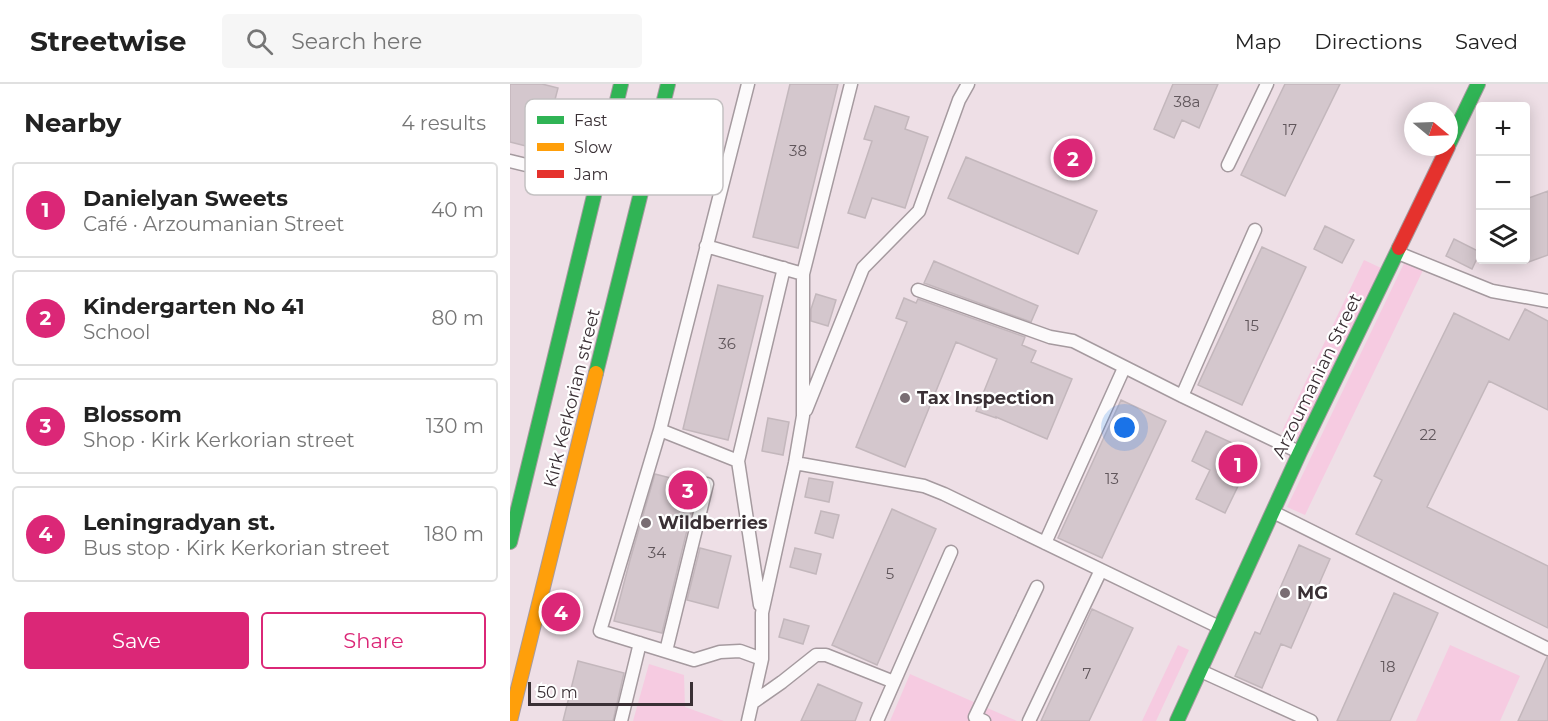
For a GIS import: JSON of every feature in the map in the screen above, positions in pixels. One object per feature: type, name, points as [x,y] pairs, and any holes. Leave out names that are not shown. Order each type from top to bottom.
[{"type":"main road","name":"Kirk Kerkorian street","points":[[617,99],[621,84]]},
{"type":"main road","name":"Kirk Kerkorian street","points":[[664,99],[668,84]]},
{"type":"main road","name":"Arzoumanian Street","points":[[1458,125],[1478,84]]},
{"type":"main road","name":"Arzoumanian Street","points":[[1177,721],[1300,452],[1443,156]]},
{"type":"main road","name":"Kirk Kerkorian street","points":[[510,542],[594,195]]},
{"type":"main road","name":"Kirk Kerkorian street","points":[[510,721],[640,195]]},
{"type":"lane","points":[[723,180],[748,84]]},
{"type":"lane","points":[[762,613],[795,464],[803,416],[803,274],[851,84]]},
{"type":"lane","points":[[803,416],[863,268],[920,211],[959,100],[968,84]]},
{"type":"lane","points":[[1228,165],[1267,84]]},
{"type":"lane","points":[[510,162],[525,166]]},
{"type":"lane","points":[[719,195],[660,430],[600,631],[694,660],[720,652],[740,651],[762,659]]},
{"type":"lane","points":[[1182,396],[1256,230]]},
{"type":"lane","points":[[706,246],[803,274]]},
{"type":"lane","points":[[1397,253],[1492,291],[1548,301]]},
{"type":"lane","points":[[748,721],[762,659],[762,613],[738,461],[784,268]]},
{"type":"lane","points":[[918,290],[1050,337],[1072,341],[1300,452]]},
{"type":"lane","points":[[1045,543],[1124,368]]},
{"type":"lane","points":[[660,430],[738,461]]},
{"type":"lane","points":[[795,464],[924,486],[1220,628]]},
{"type":"lane","points":[[666,651],[706,484]]},
{"type":"lane","points":[[1273,511],[1548,649]]},
{"type":"lane","points":[[877,721],[951,552]]},
{"type":"lane","points":[[1029,721],[1101,570]]},
{"type":"lane","points":[[984,721],[975,717],[1037,587]]},
{"type":"lane","points":[[621,721],[640,643]]},
{"type":"lane","points":[[752,703],[816,655],[826,655],[894,682]]},
{"type":"lane","points":[[1201,671],[1311,721]]},
{"type":"shaded area","points":[[1408,255],[1426,264],[1305,515],[1287,507]]},
{"type":"shaded area","points":[[1364,260],[1381,268],[1299,440],[1282,431]]},
{"type":"shaded area","points":[[1178,645],[1189,650],[1156,721],[1142,721]]},
{"type":"shaded area","points":[[1450,645],[1520,676],[1500,721],[1416,721]]},
{"type":"shaded area","points":[[649,664],[684,675],[685,707],[724,721],[633,721]]},
{"type":"shaded area","points":[[910,674],[1017,721],[890,721]]},
{"type":"building","points":[[510,84],[542,84],[558,88],[555,99],[525,99],[525,146],[510,142]]},
{"type":"building","points":[[790,84],[838,84],[798,248],[753,237]]},
{"type":"building","points":[[1173,84],[1218,84],[1199,128],[1182,120],[1174,138],[1154,129]]},
{"type":"building","points":[[1285,84],[1340,84],[1285,196],[1241,175]]},
{"type":"building","points":[[875,106],[909,117],[905,129],[928,137],[905,208],[872,198],[865,218],[848,213],[872,141],[864,139]]},
{"type":"building","points":[[966,157],[1097,211],[1078,254],[948,198]]},
{"type":"building","points":[[1548,191],[1548,255],[1530,262],[1530,210],[1530,198]]},
{"type":"building","points":[[1325,226],[1354,240],[1342,263],[1314,249]]},
{"type":"building","points":[[1454,239],[1476,250],[1476,260],[1472,269],[1446,256]]},
{"type":"building","points":[[1262,247],[1306,267],[1242,405],[1198,385]]},
{"type":"building","points":[[934,261],[1038,306],[1031,322],[924,283]]},
{"type":"building","points":[[718,285],[763,296],[728,440],[683,429]]},
{"type":"building","points":[[816,294],[836,300],[828,326],[811,321],[811,309]]},
{"type":"building","points":[[904,298],[916,303],[918,299],[1025,337],[1022,345],[1036,351],[1031,362],[1072,379],[1047,439],[976,411],[997,359],[956,342],[905,467],[856,447],[907,322],[896,318]]},
{"type":"building","points":[[1525,309],[1548,321],[1548,410],[1489,381],[1427,507],[1548,566],[1548,628],[1356,534],[1382,480],[1374,476],[1454,313],[1509,340]]},
{"type":"building","points":[[1121,400],[1166,421],[1102,558],[1058,538]]},
{"type":"building","points":[[768,418],[789,422],[783,455],[762,451]]},
{"type":"building","points":[[1206,431],[1254,453],[1225,513],[1196,499],[1210,470],[1192,461]]},
{"type":"building","points":[[655,474],[698,485],[662,633],[614,621]]},
{"type":"building","points":[[809,478],[833,482],[829,502],[805,497]]},
{"type":"building","points":[[892,509],[936,529],[877,665],[832,645]]},
{"type":"building","points":[[821,511],[839,515],[833,538],[815,533]]},
{"type":"building","points":[[1299,545],[1330,559],[1291,648],[1281,644],[1262,688],[1235,676],[1255,632],[1260,634]]},
{"type":"building","points":[[700,548],[731,556],[718,608],[687,600]]},
{"type":"building","points":[[795,548],[821,554],[816,574],[790,567]]},
{"type":"building","points":[[1394,593],[1438,613],[1390,721],[1337,721]]},
{"type":"building","points":[[1092,609],[1133,628],[1089,721],[1041,721]]},
{"type":"building","points":[[784,619],[809,626],[803,644],[779,637]]},
{"type":"building","points":[[1547,657],[1548,721],[1518,721]]},
{"type":"building","points":[[578,661],[624,673],[613,721],[563,721]]},
{"type":"building","points":[[818,684],[862,703],[855,721],[801,721]]},
{"type":"traffic: fast","points":[[617,99],[621,84]]},
{"type":"traffic: fast","points":[[664,99],[668,84]]},
{"type":"traffic: fast","points":[[1458,125],[1478,84]]},
{"type":"traffic: fast","points":[[510,542],[594,195]]},
{"type":"traffic: fast","points":[[596,373],[640,195]]},
{"type":"traffic: fast","points":[[1177,721],[1300,452],[1399,248]]},
{"type":"traffic: slow","points":[[510,721],[596,373]]},
{"type":"traffic: jam","points":[[1399,248],[1444,156]]},
{"type":"place","name":"Kindergarten No 41","points":[[1073,158]]},
{"type":"place","name":"Tax Inspection","points":[[905,398]]},
{"type":"place","name":"Danielyan Sweets","points":[[1238,464]]},
{"type":"place","name":"Blossom","points":[[688,490]]},
{"type":"place","name":"Wildberries","points":[[646,523]]},
{"type":"place","name":"MG","points":[[1285,593]]},
{"type":"place","name":"Leningradyan st.","points":[[561,612]]}]
